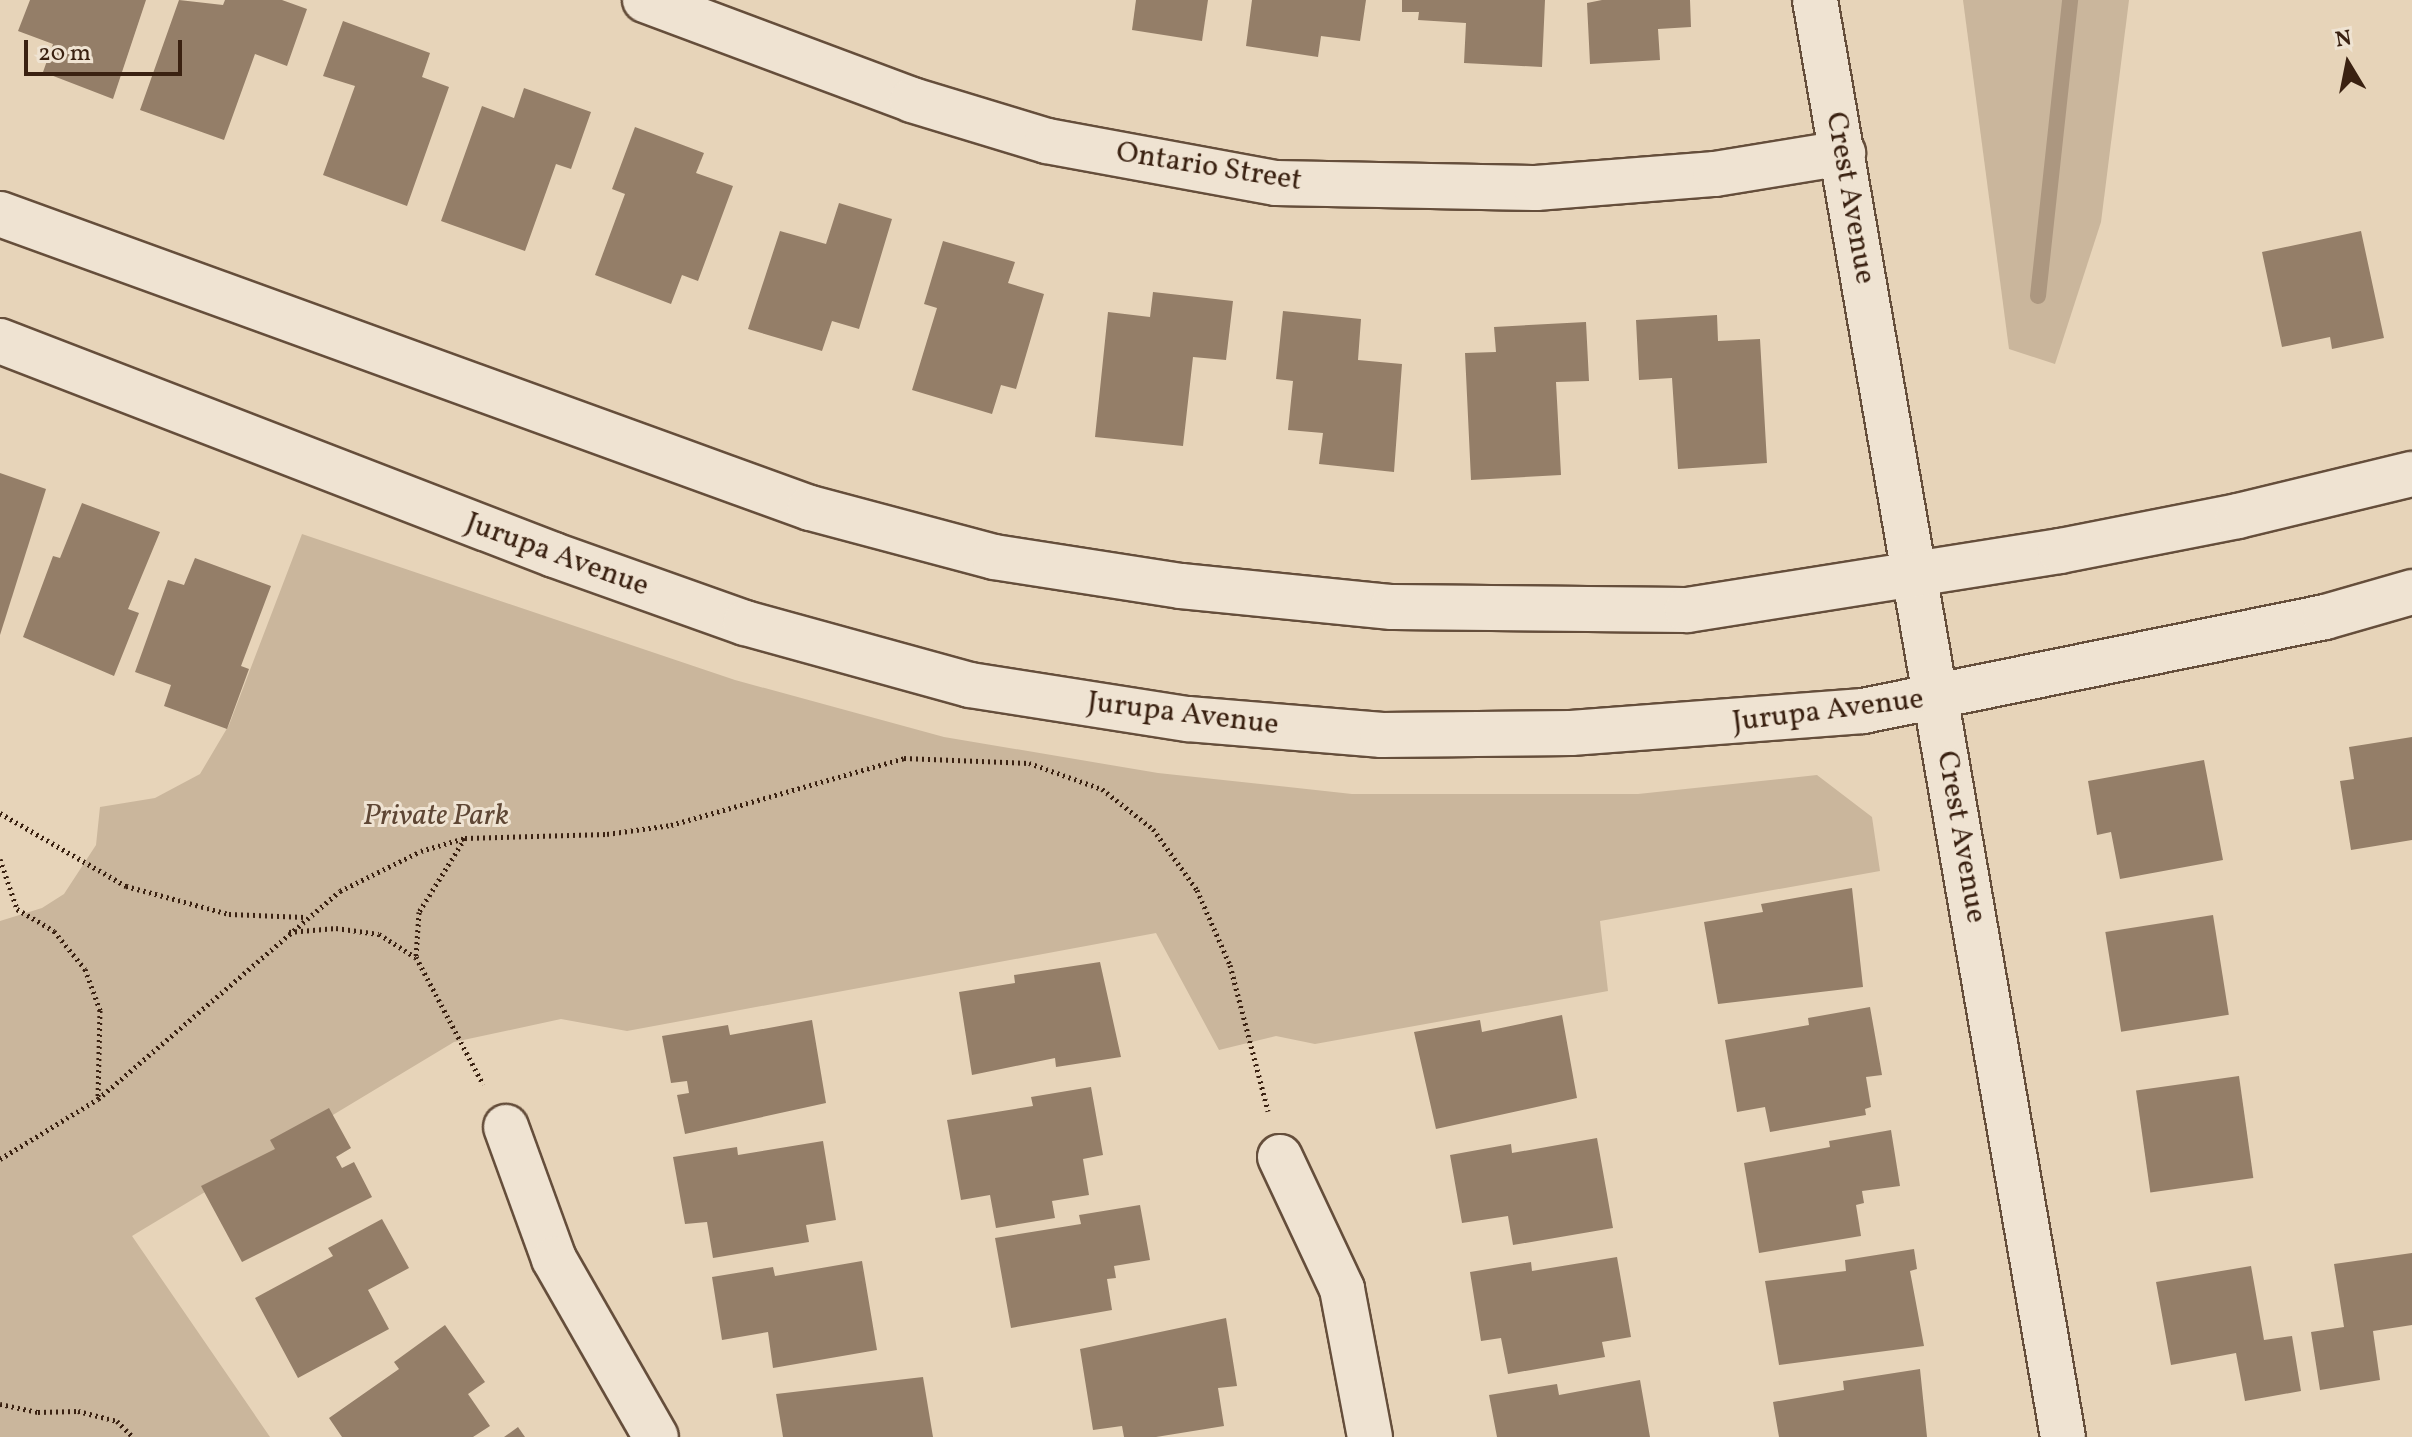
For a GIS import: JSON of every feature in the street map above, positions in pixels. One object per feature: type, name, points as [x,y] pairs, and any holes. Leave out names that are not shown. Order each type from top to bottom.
[{"type":"main road","name":"Ontario Street","points":[[645,0],[912,100],[1047,141],[1276,183],[1536,188],[1715,174],[1843,153]]},
{"type":"main road","name":"Crest Avenue","points":[[1815,0],[2063,1437]]},
{"type":"main road","points":[[0,214],[810,508],[994,557],[1181,586],[1377,606],[1586,613],[1687,610],[1913,578],[2238,516],[2412,474]]},
{"type":"main road","name":"Jurupa Avenue","points":[[0,341],[569,561],[745,623],[970,685],[1188,719],[1382,735],[1571,733],[1863,711],[1936,699],[2325,617],[2412,592]]},
{"type":"main road","points":[[506,1127],[554,1259],[656,1437]]},
{"type":"main road","points":[[1280,1157],[1342,1289],[1370,1437]]},
{"type":"path","points":[[0,1165],[2,1158],[98,1099],[306,917],[382,869],[465,838],[607,834],[671,825],[904,758],[1029,763],[1102,789],[1153,829],[1197,890],[1230,965],[1280,1157]]},
{"type":"path","points":[[0,813],[126,886],[229,914],[306,917]]},
{"type":"path","points":[[416,957],[419,912],[465,838]]},
{"type":"path","points":[[0,859],[17,909],[54,931],[85,969],[100,1010],[98,1099]]},
{"type":"path","points":[[289,932],[336,928],[379,934],[416,957],[506,1127]]},
{"type":"path","points":[[0,1404],[38,1412],[78,1411],[117,1421],[133,1437]]},
{"type":"green space","points":[[1963,0],[2129,0],[2101,222],[2055,364],[2009,349]]},
{"type":"green space","name":"Private Park","points":[[302,534],[735,680],[944,737],[1158,773],[1352,794],[1638,794],[1817,775],[1872,817],[1880,871],[1600,921],[1608,991],[1315,1044],[1276,1036],[1219,1050],[1156,933],[627,1031],[561,1019],[454,1042],[132,1236],[270,1437],[0,1437],[0,921],[42,908],[64,894],[96,845],[100,807],[155,798],[200,774],[229,725]]},
{"type":"building","points":[[30,0],[146,0],[113,99],[43,72],[53,44],[18,31]]},
{"type":"building","points":[[179,0],[223,5],[225,0],[282,0],[307,9],[287,66],[255,54],[224,140],[140,110]]},
{"type":"building","points":[[1136,0],[1208,0],[1202,41],[1132,30]]},
{"type":"building","points":[[1252,0],[1366,0],[1360,41],[1321,36],[1318,57],[1246,46]]},
{"type":"building","points":[[1402,0],[1545,0],[1542,67],[1464,63],[1466,23],[1418,20],[1419,12],[1402,12]]},
{"type":"building","points":[[1602,0],[1690,0],[1691,27],[1658,29],[1660,60],[1590,64],[1587,3]]},
{"type":"building","points":[[343,21],[430,53],[422,77],[449,87],[407,206],[323,175],[355,86],[323,76]]},
{"type":"building","points":[[524,88],[591,112],[571,169],[556,164],[525,251],[441,221],[482,106],[514,118]]},
{"type":"building","points":[[635,127],[704,153],[696,173],[733,186],[698,281],[682,275],[671,304],[595,275],[625,194],[612,189]]},
{"type":"building","points":[[839,203],[892,219],[859,329],[832,321],[822,351],[748,329],[780,231],[826,244]]},
{"type":"building","points":[[2361,231],[2384,338],[2332,349],[2330,337],[2282,347],[2262,252]]},
{"type":"building","points":[[943,241],[1015,262],[1008,283],[1044,294],[1016,389],[1001,385],[992,414],[912,390],[937,308],[924,304]]},
{"type":"building","points":[[1153,292],[1233,301],[1226,360],[1193,357],[1183,446],[1095,437],[1108,312],[1150,317]]},
{"type":"building","points":[[1283,311],[1361,319],[1358,360],[1402,364],[1394,472],[1319,464],[1323,433],[1288,430],[1293,381],[1276,379]]},
{"type":"building","points":[[1717,315],[1718,341],[1760,339],[1767,463],[1678,469],[1672,378],[1639,380],[1636,320]]},
{"type":"building","points":[[1586,322],[1589,381],[1556,382],[1561,475],[1471,480],[1465,353],[1496,352],[1494,327]]},
{"type":"building","points":[[0,473],[46,489],[0,635]]},
{"type":"building","points":[[82,503],[160,532],[128,609],[139,613],[114,676],[23,637],[53,556],[60,558]]},
{"type":"building","points":[[195,558],[271,586],[241,666],[249,669],[227,729],[164,706],[171,685],[135,672],[168,580],[184,585]]},
{"type":"building","points":[[2412,737],[2412,840],[2351,850],[2340,781],[2354,779],[2349,747]]},
{"type":"building","points":[[2204,760],[2223,860],[2120,879],[2111,832],[2097,835],[2088,781]]},
{"type":"building","points":[[1852,888],[1863,987],[1718,1004],[1704,922],[1763,912],[1761,904]]},
{"type":"building","points":[[2213,915],[2229,1015],[2121,1032],[2105,932]]},
{"type":"building","points":[[1100,962],[1121,1057],[1056,1067],[1055,1058],[972,1075],[959,992],[1015,983],[1014,975]]},
{"type":"building","points":[[1870,1007],[1882,1075],[1866,1077],[1871,1107],[1865,1109],[1866,1115],[1770,1132],[1765,1107],[1737,1112],[1725,1040],[1809,1025],[1808,1018]]},
{"type":"building","points":[[1562,1015],[1577,1098],[1436,1129],[1414,1032],[1480,1020],[1482,1032]]},
{"type":"building","points":[[812,1020],[826,1103],[685,1134],[677,1095],[689,1093],[687,1081],[671,1083],[662,1036],[728,1025],[730,1035]]},
{"type":"building","points":[[2239,1076],[2253,1178],[2150,1192],[2136,1090]]},
{"type":"building","points":[[1091,1087],[1103,1155],[1083,1159],[1089,1195],[1052,1201],[1055,1218],[996,1228],[990,1195],[961,1200],[947,1120],[1033,1106],[1031,1097]]},
{"type":"building","points":[[329,1108],[351,1148],[336,1157],[342,1168],[354,1162],[372,1197],[242,1262],[201,1186],[275,1149],[270,1140]]},
{"type":"building","points":[[1891,1130],[1900,1186],[1862,1191],[1864,1203],[1856,1205],[1861,1236],[1759,1253],[1744,1163],[1830,1147],[1829,1141]]},
{"type":"building","points":[[1597,1138],[1613,1228],[1513,1245],[1508,1216],[1462,1223],[1450,1155],[1511,1144],[1512,1153]]},
{"type":"building","points":[[823,1141],[836,1220],[806,1225],[809,1242],[713,1258],[707,1222],[685,1224],[673,1157],[737,1147],[738,1155]]},
{"type":"building","points":[[1140,1205],[1150,1260],[1114,1266],[1116,1278],[1107,1279],[1112,1310],[1011,1328],[995,1238],[1081,1224],[1079,1215]]},
{"type":"building","points":[[382,1219],[409,1268],[368,1290],[389,1329],[298,1378],[255,1298],[333,1256],[328,1248]]},
{"type":"building","points":[[1914,1249],[1917,1269],[1910,1271],[1924,1346],[1779,1365],[1765,1281],[1846,1271],[1845,1260]]},
{"type":"building","points":[[2412,1253],[2412,1325],[2373,1331],[2380,1380],[2320,1390],[2311,1332],[2344,1327],[2334,1264]]},
{"type":"building","points":[[1617,1257],[1631,1337],[1602,1342],[1605,1357],[1508,1374],[1501,1338],[1481,1341],[1470,1272],[1531,1262],[1532,1271]]},
{"type":"building","points":[[862,1261],[877,1350],[773,1368],[768,1332],[722,1340],[712,1277],[773,1267],[775,1276]]},
{"type":"building","points":[[2251,1266],[2264,1340],[2292,1336],[2301,1391],[2245,1401],[2236,1353],[2171,1365],[2156,1282]]},
{"type":"building","points":[[1226,1318],[1237,1386],[1218,1388],[1224,1426],[1156,1437],[1124,1437],[1122,1426],[1093,1430],[1080,1349]]},
{"type":"building","points":[[445,1325],[485,1382],[468,1394],[490,1426],[473,1437],[342,1437],[329,1418],[399,1369],[394,1362]]},
{"type":"building","points":[[1920,1369],[1927,1437],[1779,1437],[1773,1402],[1844,1390],[1843,1381]]},
{"type":"building","points":[[923,1377],[933,1437],[783,1437],[776,1394]]},
{"type":"building","points":[[1640,1380],[1650,1437],[1497,1437],[1489,1395],[1557,1384],[1559,1395]]},
{"type":"building","points":[[518,1427],[525,1437],[504,1437]]},
{"type":"waterway","points":[[2038,296],[2070,0]]}]
